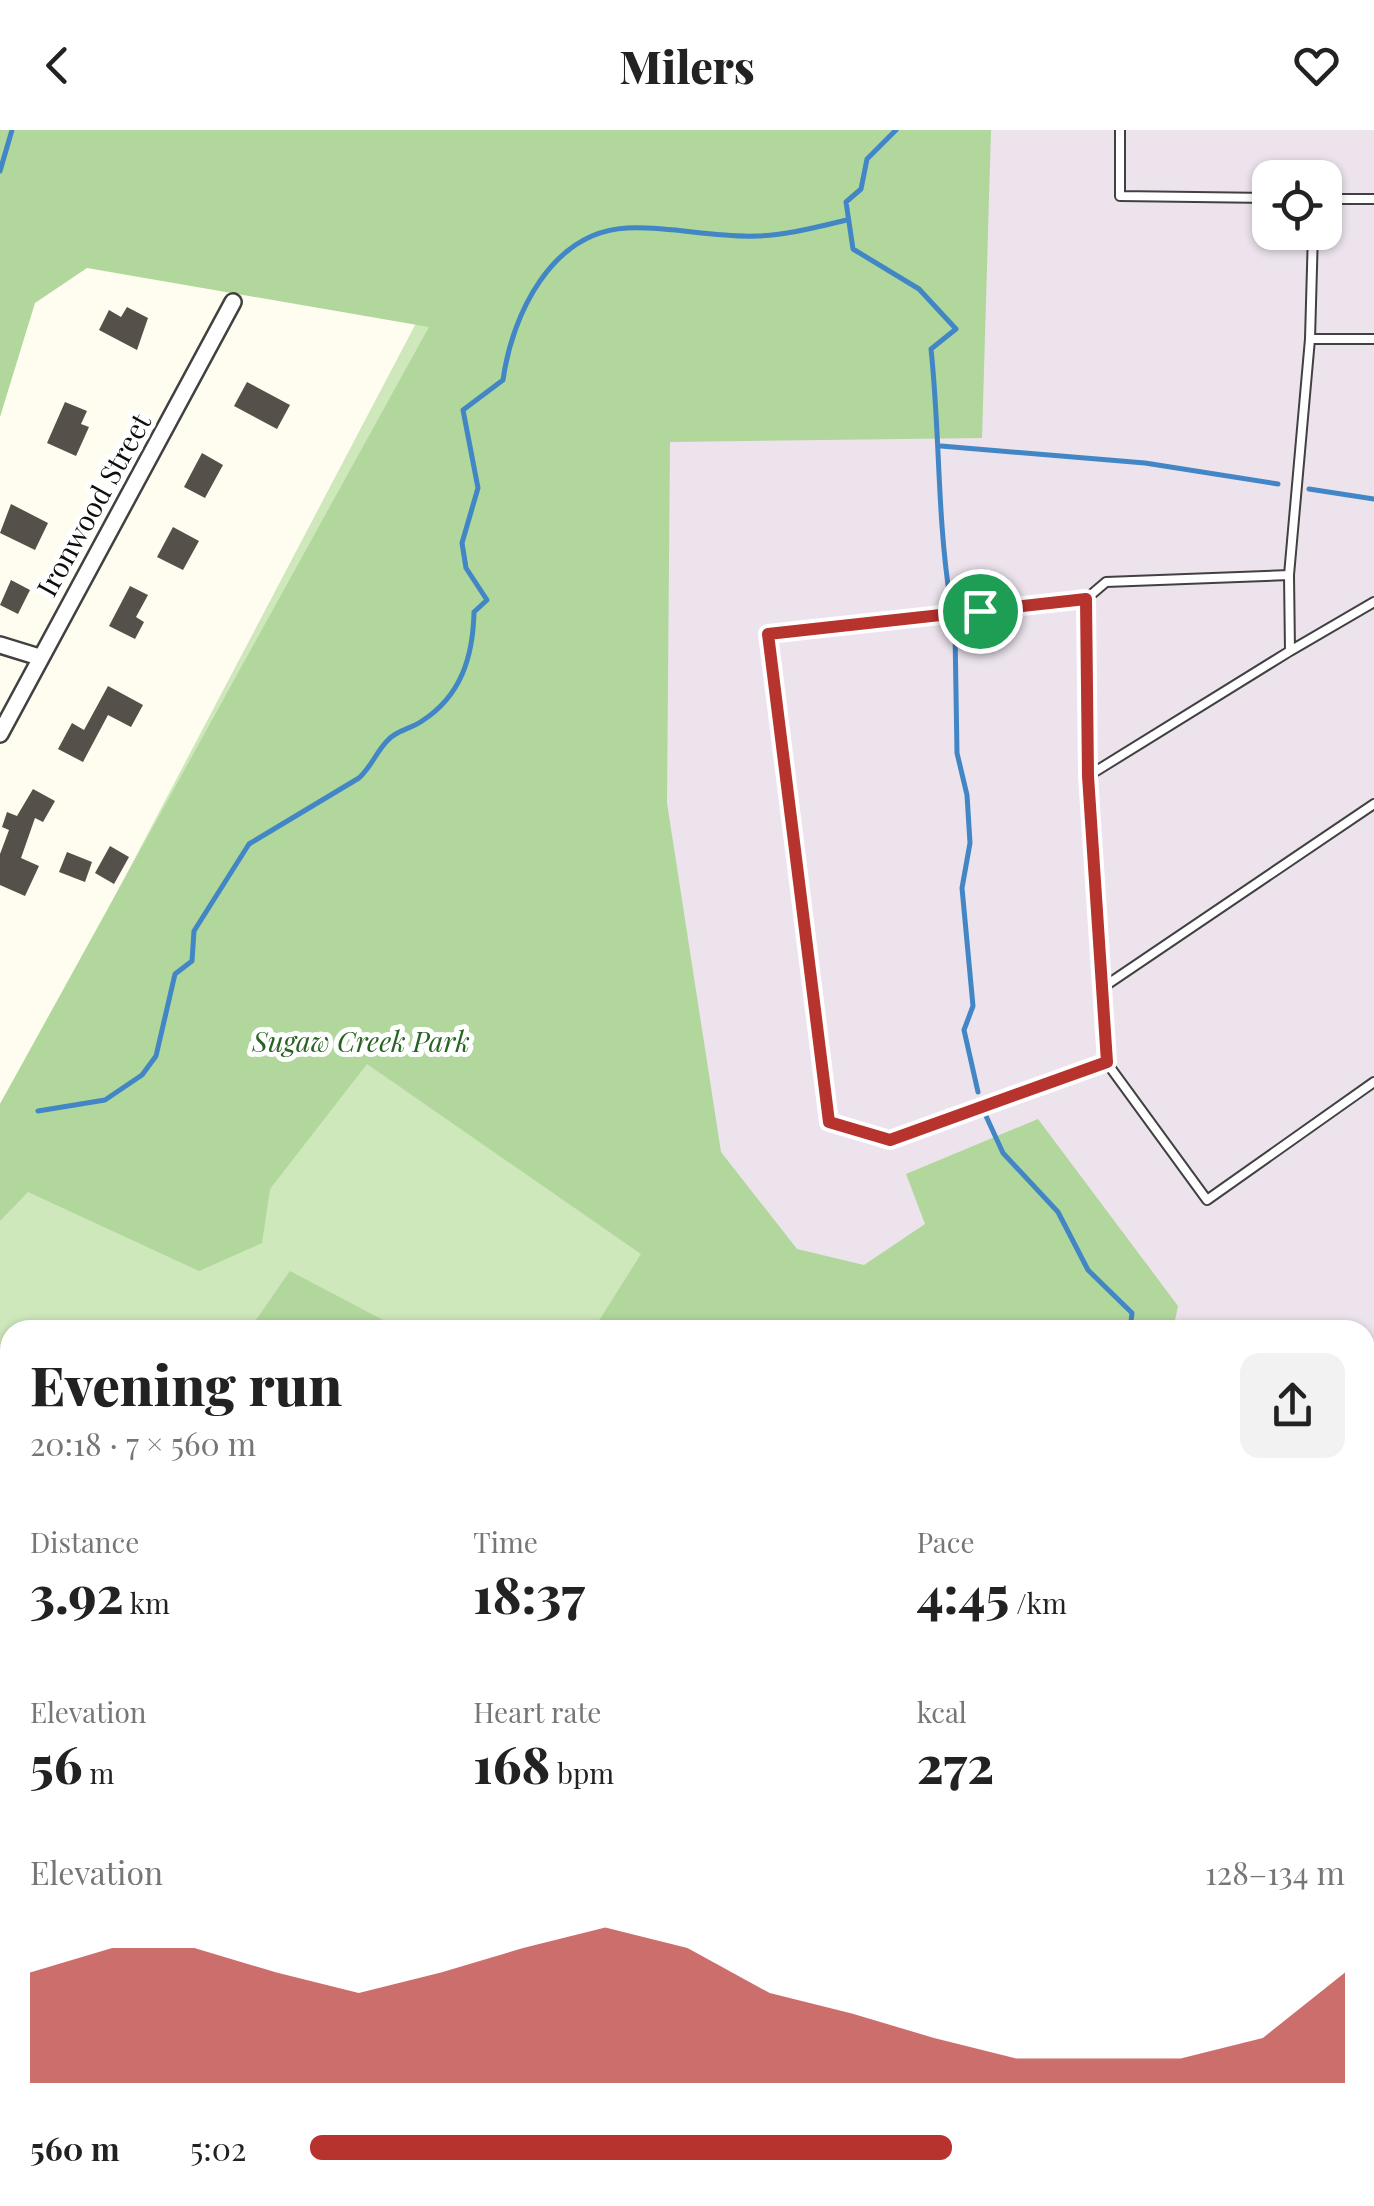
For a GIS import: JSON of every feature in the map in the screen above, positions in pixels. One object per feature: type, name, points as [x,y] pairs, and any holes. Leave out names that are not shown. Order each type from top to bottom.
[{"type":"street","name":"Ironwood Street","points":[[0,734],[233,302]]},
{"type":"street","points":[[0,645],[39,657]]},
{"type":"lane","points":[[1120,130],[1120,196],[1252,198]]},
{"type":"lane","points":[[1342,199],[1374,200]]},
{"type":"lane","points":[[1290,651],[1289,575],[1310,339],[1312,250]]},
{"type":"lane","points":[[1310,339],[1374,339]]},
{"type":"lane","points":[[1107,1062],[890,1140],[829,1122],[768,634],[1086,599],[1106,582],[1289,575]]},
{"type":"lane","points":[[1086,599],[1088,776],[1107,1062],[1207,1200],[1374,1082]]},
{"type":"lane","points":[[1088,776],[1374,602]]},
{"type":"lane","points":[[1102,988],[1374,804]]},
{"type":"shaded area","points":[[896,130],[1374,130],[1374,1320],[866,1320],[734,1251],[560,351]]},
{"type":"green space","name":"Sugaw Creek Park","points":[[0,130],[991,130],[982,438],[670,442],[667,803],[721,1152],[797,1249],[864,1265],[925,1224],[906,1174],[1038,1119],[1178,1306],[1175,1320],[599,1320],[641,1254],[367,1064],[270,1189],[262,1243],[199,1271],[28,1192],[0,1221],[0,1104],[429,327],[87,268],[35,303],[0,417]]},
{"type":"green space","name":"Sugaw Creek Park","points":[[173,130],[561,351],[734,1251],[866,1320],[0,1320],[0,1104],[85,953],[424,308]]},
{"type":"green space","points":[[290,1271],[383,1320],[256,1320]]},
{"type":"building","points":[[127,307],[148,318],[137,350],[99,330],[109,310],[121,317]]},
{"type":"building","points":[[247,382],[290,405],[277,429],[234,406]]},
{"type":"building","points":[[65,402],[87,411],[81,424],[89,427],[76,456],[47,443]]},
{"type":"building","points":[[202,453],[223,465],[205,498],[184,487]]},
{"type":"building","points":[[11,504],[48,523],[35,550],[0,533]]},
{"type":"building","points":[[173,527],[199,541],[183,570],[157,557]]},
{"type":"building","points":[[11,580],[30,590],[18,614],[0,605]]},
{"type":"building","points":[[130,586],[148,595],[136,617],[144,622],[135,639],[109,626]]},
{"type":"building","points":[[108,686],[143,705],[131,727],[108,715],[83,762],[58,749],[72,723],[84,730]]},
{"type":"building","points":[[33,789],[55,801],[43,822],[35,818],[21,858],[39,866],[25,896],[0,885],[0,854],[9,830],[2,827],[7,812],[17,816]]},
{"type":"building","points":[[110,846],[129,857],[114,884],[95,873]]},
{"type":"building","points":[[67,852],[92,862],[85,882],[59,872]]},
{"type":"waterway","points":[[0,171],[12,130]]},
{"type":"waterway","points":[[896,130],[867,159],[861,189],[846,202],[853,249],[919,289],[956,329],[931,349],[950,599]]},
{"type":"waterway","points":[[38,1111],[105,1100],[142,1075],[156,1056],[175,974],[192,961],[194,931],[249,844],[359,778],[388,740],[435,711],[455,687],[467,660],[474,612],[487,600],[466,568],[462,543],[478,488],[463,410],[503,380],[515,329],[526,304],[557,261],[577,244],[600,233],[627,228],[757,236],[847,220]]},
{"type":"waterway","points":[[941,446],[1145,463],[1278,484]]},
{"type":"waterway","points":[[1309,489],[1374,499]]},
{"type":"waterway","points":[[955,632],[957,753],[967,795],[970,843],[962,888],[973,1006],[964,1030],[978,1092]]},
{"type":"waterway","points":[[986,1116],[1003,1153],[1058,1212],[1088,1270],[1132,1313],[1131,1320]]},
{"type":"route","points":[[1086,599],[1088,776],[1107,1062],[890,1140],[829,1122],[768,634],[980,611],[1086,599]]}]
